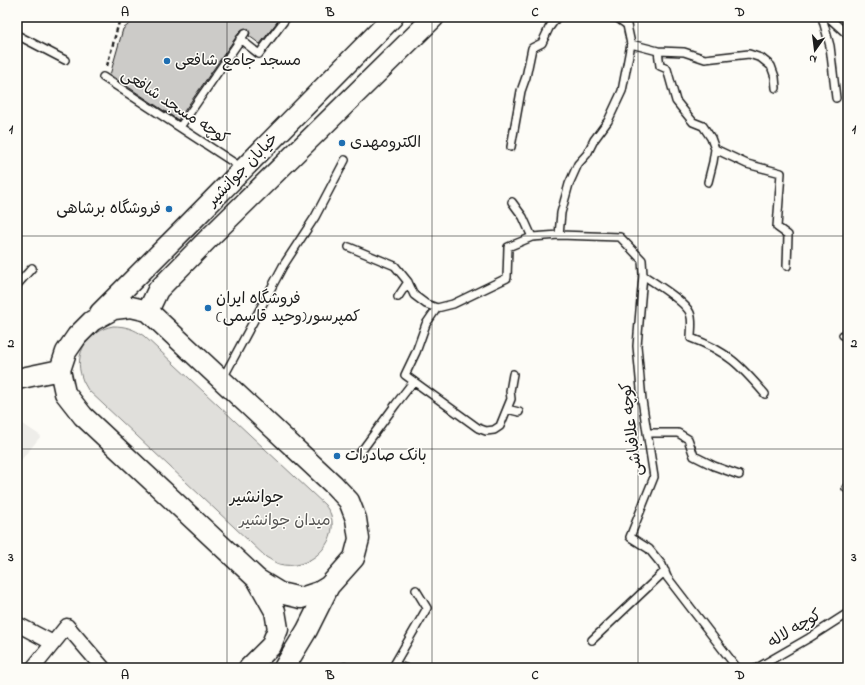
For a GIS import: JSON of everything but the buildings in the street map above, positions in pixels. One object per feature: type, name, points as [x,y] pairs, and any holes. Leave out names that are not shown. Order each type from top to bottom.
[{"type":"main road","name":"خیابان جوانشیر","points":[[92,321],[393,17]]},
{"type":"main road","name":"خیابان جوانشیر","points":[[148,312],[158,290],[206,240],[434,17]]},
{"type":"main road","points":[[284,668],[307,630],[329,586],[354,558],[359,539],[356,519],[348,501],[334,485],[148,312],[131,307],[114,309],[92,321],[77,336],[66,352],[60,370],[65,393],[83,416],[257,579],[280,593],[301,598],[319,592],[329,586]]},
{"type":"main road","points":[[17,378],[60,370]]},
{"type":"main road","points":[[249,668],[271,646],[278,629],[275,611],[257,579]]},
{"type":"street","points":[[17,624],[53,643]]},
{"type":"street","points":[[33,668],[67,626],[103,668]]},
{"type":"lane","points":[[240,39],[259,54],[287,17]]},
{"type":"lane","points":[[511,147],[521,91],[526,77],[532,48],[542,43],[548,28],[556,17]]},
{"type":"lane","points":[[559,235],[561,213],[568,184],[578,164],[587,154],[594,140],[608,121],[622,91],[631,44],[627,25],[616,17]]},
{"type":"lane","points":[[822,17],[830,46],[836,98]]},
{"type":"lane","points":[[828,17],[848,35]]},
{"type":"lane","points":[[180,127],[244,33]]},
{"type":"lane","points":[[18,38],[65,60]]},
{"type":"lane","points":[[631,44],[658,51],[684,52],[704,59],[749,54],[761,58],[771,66],[775,77],[776,88]]},
{"type":"lane","points":[[658,51],[660,66],[667,69],[676,101],[693,122],[703,126],[711,138],[715,149],[708,182]]},
{"type":"lane","name":"کوچه مسجد شافعی","points":[[104,77],[244,169]]},
{"type":"lane","points":[[715,149],[747,164],[781,173],[777,227],[788,236],[787,266]]},
{"type":"lane","points":[[222,380],[282,266],[315,217],[345,160]]},
{"type":"lane","points":[[512,202],[524,217],[532,237]]},
{"type":"lane","name":"کوچه علافباشی","points":[[437,308],[453,304],[507,278],[508,247],[532,237],[559,235],[620,237],[642,260],[643,275],[637,346],[642,400],[654,476],[630,537],[649,549],[662,565],[667,577],[737,668]]},
{"type":"lane","points":[[349,247],[395,266],[408,282],[414,295],[420,300],[437,308],[426,324],[416,352],[405,375],[414,382],[478,428],[486,431],[494,430],[500,426],[508,410],[511,398],[510,391],[513,374]]},
{"type":"lane","points":[[17,285],[32,268]]},
{"type":"lane","points":[[643,275],[682,303],[689,311],[692,323],[691,338],[707,344],[737,362],[765,394]]},
{"type":"lane","points":[[398,297],[408,282]]},
{"type":"lane","points":[[360,453],[414,382]]},
{"type":"lane","points":[[508,410],[519,412]]},
{"type":"lane","points":[[647,432],[678,433],[688,439],[694,456],[739,475]]},
{"type":"lane","points":[[592,640],[665,571]]},
{"type":"lane","points":[[406,668],[392,667],[427,608],[416,590]]},
{"type":"lane","name":"کوچه لاله","points":[[757,668],[809,638],[848,613]]},
{"type":"lane","points":[[344,668],[349,668]]},
{"type":"path","name":"کوچه مسجد شافعی","points":[[104,77],[118,22],[115,17]]},
{"type":"shaded area","points":[[17,420],[41,436],[17,465]]},
{"type":"green space","name":"میدان جوانشیر","points":[[113,326],[130,328],[144,336],[325,505],[331,515],[332,526],[330,536],[325,546],[318,554],[310,560],[300,564],[290,565],[277,563],[266,557],[88,390],[82,380],[80,369],[81,352],[85,344],[96,333]]},
{"type":"place","name":"مسجد جامع شافعی","points":[[167,61]]},
{"type":"place","name":"الکترومهدی","points":[[342,143]]},
{"type":"place","name":"فروشگاه برشاهی","points":[[169,209]]},
{"type":"place","name":"فروشگاه ایران کمپرسور(وحید قاسمی)","points":[[208,308]]},
{"type":"place","name":"بانک صادرات","points":[[337,456]]},
{"type":"district","name":"جوانشیر","points":[[257,497]]}]
